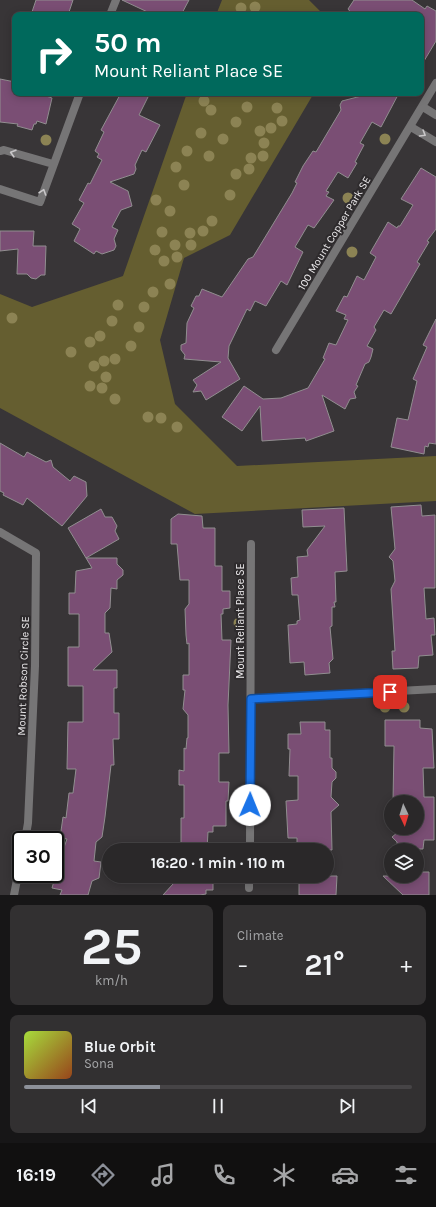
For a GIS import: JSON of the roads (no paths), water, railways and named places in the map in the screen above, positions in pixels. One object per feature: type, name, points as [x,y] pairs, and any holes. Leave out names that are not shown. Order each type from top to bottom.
[{"type":"street","points":[[111,12],[116,0]]},
{"type":"street","name":"100 Mount Copper Park SE","points":[[276,350],[436,83]]},
{"type":"street","points":[[0,189],[40,202],[79,96]]},
{"type":"street","points":[[423,107],[436,115]]},
{"type":"street","points":[[411,127],[436,142]]},
{"type":"street","points":[[0,151],[4,150],[53,164]]},
{"type":"street","name":"Mount Robson Circle SE","points":[[0,532],[36,553],[35,666],[27,831]]},
{"type":"street","name":"Mount Reliant Place SE","points":[[250,843],[251,544]]},
{"type":"street","points":[[251,699],[436,689]]},
{"type":"street","points":[[14,895],[16,883]]},
{"type":"street","points":[[249,883],[249,888]]}]
